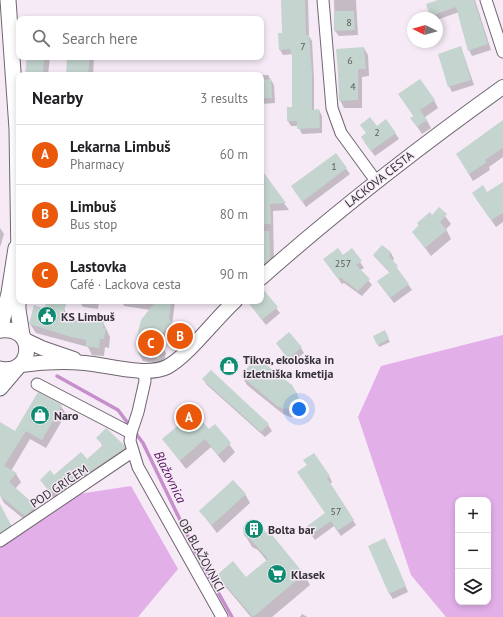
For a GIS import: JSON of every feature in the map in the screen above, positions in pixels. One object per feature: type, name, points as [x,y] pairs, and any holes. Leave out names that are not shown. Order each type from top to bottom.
[{"type":"main road","points":[[8,0],[16,115]]},
{"type":"main road","points":[[16,253],[9,293],[0,330],[12,329],[24,337]]},
{"type":"main road","points":[[0,388],[19,367],[26,354],[18,304]]},
{"type":"main road","points":[[0,369],[8,370],[19,367]]},
{"type":"street","points":[[323,0],[330,95],[335,121],[341,133],[376,181]]},
{"type":"street","points":[[486,0],[503,52]]},
{"type":"street","name":"LACKOVA CESTA","points":[[264,275],[376,181],[425,143],[503,87]]},
{"type":"street","points":[[19,367],[37,362],[84,363],[144,370],[168,367],[192,345],[220,314],[232,304]]},
{"type":"street","points":[[24,337],[42,348],[84,363]]},
{"type":"street","points":[[131,442],[144,381],[144,370]]},
{"type":"street","points":[[37,384],[114,425],[131,442]]},
{"type":"street","name":"POD GRIČEM","points":[[0,542],[131,442]]},
{"type":"street","name":"OB BLAŽOVNICI","points":[[131,442],[138,467],[222,617]]},
{"type":"shaded area","points":[[503,335],[503,617],[446,617],[411,575],[358,417],[381,366]]},
{"type":"shaded area","points":[[131,486],[178,569],[138,617],[0,617],[0,544],[72,495]]},
{"type":"building","points":[[281,0],[305,0],[306,35],[309,35],[312,73],[312,110],[319,109],[320,128],[297,129],[297,121],[287,121],[287,107],[292,107],[292,56],[290,49],[279,50],[278,33],[282,33]]},
{"type":"building","points":[[438,0],[474,0],[488,44],[468,51],[456,7],[442,12],[429,12],[426,4]]},
{"type":"building","points":[[334,11],[354,11],[355,30],[334,31]]},
{"type":"building","points":[[461,46],[471,80],[448,87],[438,54]]},
{"type":"building","points":[[364,47],[366,69],[358,69],[358,100],[339,101],[336,49]]},
{"type":"building","points":[[27,60],[44,60],[43,72],[25,72]]},
{"type":"building","points":[[67,60],[90,60],[88,72],[66,72]]},
{"type":"building","points":[[271,79],[272,98],[264,98],[264,80]]},
{"type":"building","points":[[420,79],[435,100],[420,110],[427,120],[417,127],[410,118],[414,116],[398,94]]},
{"type":"building","points":[[370,117],[377,126],[386,119],[396,133],[371,151],[361,137],[366,133],[360,125]]},
{"type":"building","points":[[503,120],[503,148],[485,160],[487,162],[469,174],[456,154]]},
{"type":"building","points":[[336,153],[347,168],[302,202],[291,186]]},
{"type":"building","points":[[264,173],[286,203],[270,204],[271,224],[264,224]]},
{"type":"building","points":[[503,182],[503,213],[491,220],[472,193],[483,185],[487,192]]},
{"type":"building","points":[[439,207],[447,214],[440,222],[447,230],[425,248],[412,232],[419,225],[417,223],[430,212],[432,215]]},
{"type":"building","points":[[264,231],[269,231],[270,259],[264,262]]},
{"type":"building","points":[[382,245],[391,252],[389,256],[398,266],[396,267],[409,284],[390,298],[377,281],[390,272],[373,255]]},
{"type":"building","points":[[338,248],[343,255],[352,248],[362,261],[356,265],[370,279],[358,291],[340,277],[338,279],[323,259]]},
{"type":"building","points":[[264,291],[278,307],[262,320],[249,304],[264,304]]},
{"type":"building","points":[[46,304],[66,304],[62,318],[89,322],[89,319],[104,321],[103,328],[106,328],[104,339],[100,339],[99,348],[86,346],[86,340],[29,324],[34,305],[45,309]]},
{"type":"building","points":[[154,304],[171,304],[169,320],[172,322],[159,338],[162,345],[159,359],[138,354],[141,342],[136,340],[141,320]]},
{"type":"building","points":[[385,330],[389,339],[377,345],[373,336]]},
{"type":"building","points":[[289,332],[302,347],[288,359],[276,343]]},
{"type":"building","points":[[256,357],[292,385],[298,399],[291,408],[284,409],[277,406],[241,376]]},
{"type":"building","points":[[211,370],[269,424],[261,432],[202,379]]},
{"type":"building","points":[[38,392],[62,405],[42,440],[26,431],[4,466],[17,473],[9,482],[36,506],[25,516],[0,496],[0,422],[15,431]]},
{"type":"building","points":[[194,412],[209,429],[215,424],[231,443],[218,455],[205,439],[180,461],[162,439]]},
{"type":"building","points":[[106,428],[123,444],[125,448],[72,484],[68,477],[50,492],[40,480],[50,470],[54,475],[81,452],[87,459],[103,445],[96,438]]},
{"type":"building","points":[[314,453],[330,476],[327,478],[354,520],[337,531],[331,521],[311,535],[306,527],[325,513],[297,472],[307,465],[303,460]]},
{"type":"building","points":[[233,480],[246,494],[212,525],[199,511]]},
{"type":"building","points":[[0,504],[11,525],[0,533]]},
{"type":"building","name":"Klasek","points":[[252,519],[261,524],[266,533],[269,531],[304,574],[253,617],[217,575],[233,561],[246,577],[268,559],[251,540],[244,536],[243,528],[246,522]]},
{"type":"building","points":[[385,538],[406,586],[389,594],[368,546]]},
{"type":"waterway","name":"Blažovnica","points":[[57,376],[118,410],[130,426]]},
{"type":"waterway","name":"Blažovnica","points":[[134,431],[143,443],[196,553],[232,617]]},
{"type":"place","name":"KS Limbuš","points":[[47,316]]},
{"type":"place","name":"Limbuš","points":[[180,336]]},
{"type":"place","name":"Lastovka","points":[[151,343]]},
{"type":"place","name":"Tikva, ekološka in izletniška kmetija","points":[[229,366]]},
{"type":"place","name":"Naro","points":[[40,415]]},
{"type":"place","name":"Lekarna Limbuš","points":[[189,417]]},
{"type":"place","name":"Bolta bar","points":[[254,529]]},
{"type":"place","name":"Klasek","points":[[277,574]]}]
